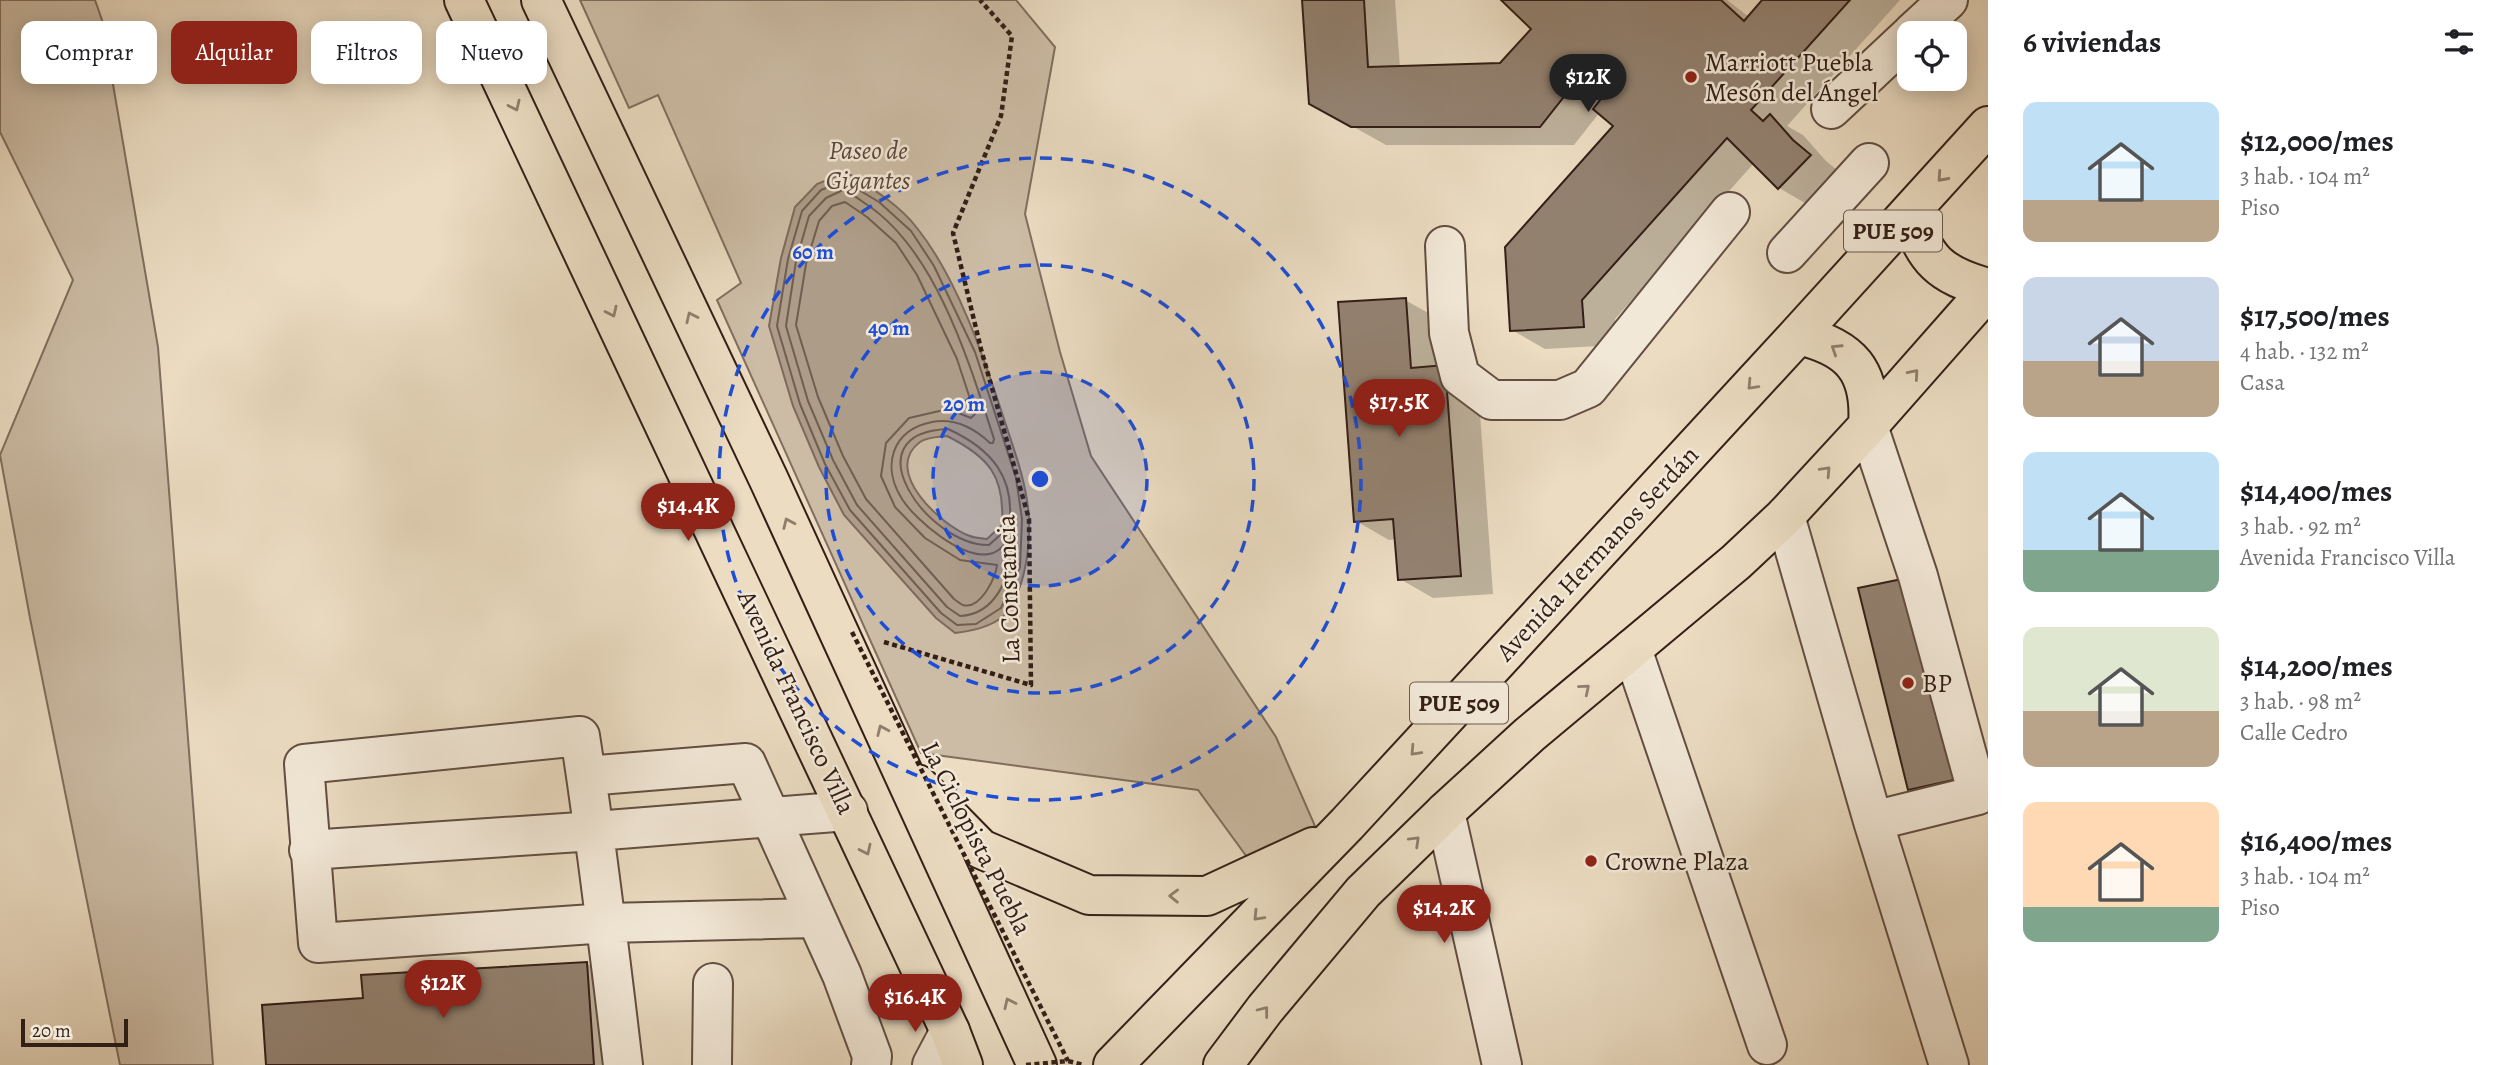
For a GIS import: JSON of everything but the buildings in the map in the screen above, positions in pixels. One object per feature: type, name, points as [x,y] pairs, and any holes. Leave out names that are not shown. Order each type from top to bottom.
[{"type":"main road","name":"Avenida Francisco Villa","points":[[464,0],[848,811],[956,1048]]},
{"type":"main road","points":[[541,0],[769,480],[898,764],[1052,1063]]},
{"type":"main road","name":"Avenida Hermanos Serdán","points":[[1113,1065],[1347,824],[1988,126]]},
{"type":"main road","points":[[1910,212],[1919,241],[1936,264],[1960,281],[1988,289]]},
{"type":"main road","name":"PUE 509","points":[[1223,1065],[1265,1009],[1363,892],[1529,735],[1735,562],[1785,516],[1988,289]]},
{"type":"main road","points":[[1798,335],[1824,341],[1846,355],[1862,375],[1870,400],[1868,426]]},
{"type":"main road","points":[[898,764],[981,849],[1089,895],[1207,896],[1311,849],[1347,824]]},
{"type":"street","points":[[1926,21],[1948,0]]},
{"type":"street","points":[[1831,109],[1897,48]]},
{"type":"street","points":[[1787,253],[1869,163]]},
{"type":"street","points":[[1445,246],[1448,333],[1460,376],[1492,400],[1560,400],[1588,388],[1730,212]]},
{"type":"street","points":[[1868,426],[1918,576],[1983,794],[1873,821]]},
{"type":"street","points":[[1785,516],[1873,821],[1949,1065]]},
{"type":"street","points":[[1632,649],[1767,1045]]},
{"type":"street","points":[[624,1065],[607,923],[595,831],[580,736],[304,764],[318,943],[607,923],[814,918]]},
{"type":"street","points":[[586,776],[746,763],[842,975],[872,1056],[871,1065]]},
{"type":"street","points":[[309,850],[848,811]]},
{"type":"street","points":[[1445,812],[1502,1065]]},
{"type":"street","points":[[712,1065],[713,983]]},
{"type":"street","points":[[932,1065],[956,1048]]},
{"type":"path","name":"La Constancia","points":[[877,640],[1031,685],[1028,519],[981,349],[953,233],[1000,116],[1012,36],[980,0]]},
{"type":"path","name":"La Ciclopista Puebla","points":[[865,636],[852,632],[1052,1063]]},
{"type":"path","points":[[1026,1065],[1084,1065]]},
{"type":"green space","points":[[0,0],[95,0],[102,21],[21,21],[21,84],[113,84],[158,347],[213,1065],[120,1065],[0,455],[73,280],[0,132]]},
{"type":"green space","name":"Paseo de Gigantes","points":[[580,0],[1016,0],[1055,47],[1025,214],[1060,352],[1091,456],[1276,737],[1315,826],[1247,857],[1198,790],[921,753],[717,300],[741,283],[658,95],[629,108]]},
{"type":"water","points":[[846,172],[902,211],[917,228],[944,270],[978,343],[1019,467],[1026,492],[1029,519],[1029,543],[1019,590],[1008,611],[984,627],[955,633],[936,618],[844,515],[819,467],[793,406],[769,326],[781,258],[795,207],[817,184]],"holes":[[[947,436],[984,460],[1001,493],[1002,525],[987,539],[972,537],[958,530],[932,510],[911,482],[907,468],[910,454],[923,440]]]},
{"type":"place","name":"Marriott Puebla Mesón del Ángel","points":[[1691,77]]},
{"type":"place","name":"BP","points":[[1908,683]]},
{"type":"place","name":"Crowne Plaza","points":[[1591,861]]}]
